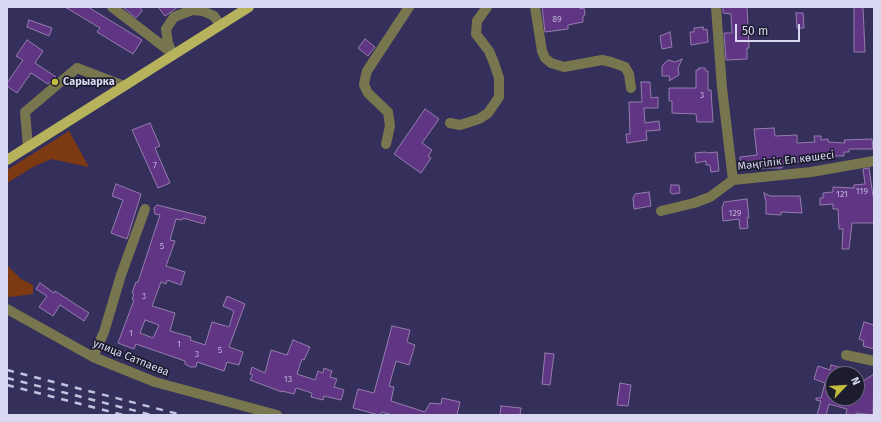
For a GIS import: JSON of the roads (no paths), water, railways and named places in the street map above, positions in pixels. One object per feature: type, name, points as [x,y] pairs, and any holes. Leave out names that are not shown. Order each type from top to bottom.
[{"type":"main road","points":[[7,160],[249,7]]},
{"type":"street","points":[[112,7],[174,55]]},
{"type":"street","points":[[386,144],[390,126],[388,112],[368,93],[364,85],[365,79],[367,71],[409,7]]},
{"type":"street","points":[[450,123],[460,125],[479,119],[488,113],[500,97],[499,78],[494,63],[489,51],[476,34],[477,21],[487,7]]},
{"type":"street","points":[[535,7],[539,43],[545,58],[551,63],[564,67],[602,60],[626,67],[631,88]]},
{"type":"street","points":[[716,7],[722,88],[733,180]]},
{"type":"street","points":[[174,55],[168,43],[166,29],[174,17],[192,10],[203,11],[214,16],[220,25]]},
{"type":"street","points":[[28,147],[25,112],[77,68],[124,86]]},
{"type":"street","name":"Мәңгілік Ел көшесі","points":[[661,211],[694,203],[710,197],[733,180],[811,172],[874,162]]},
{"type":"street","points":[[94,357],[104,332],[120,275],[145,209]]},
{"type":"street","name":"улица Сатпаева","points":[[7,309],[94,357],[155,382],[277,415]]},
{"type":"street","points":[[846,355],[874,361]]},
{"type":"railway","points":[[7,370],[182,415]]},
{"type":"railway","points":[[7,378],[152,415]]},
{"type":"railway","points":[[7,385],[123,415]]},
{"type":"place","name":"Сарыарка","points":[[55,82]]}]
